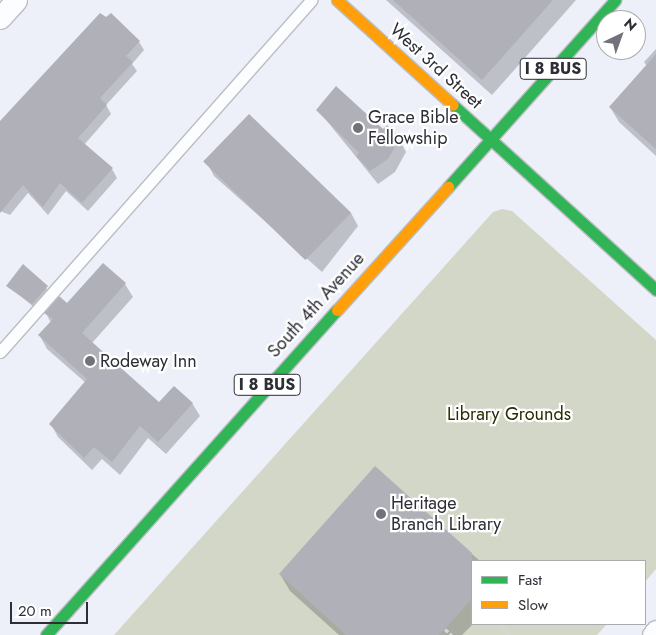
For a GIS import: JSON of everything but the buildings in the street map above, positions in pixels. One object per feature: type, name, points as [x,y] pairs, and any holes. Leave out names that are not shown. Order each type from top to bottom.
[{"type":"main road","name":"West 3rd Street","points":[[337,0],[656,290]]},
{"type":"main road","name":"South 4th Avenue","points":[[46,635],[615,0]]},
{"type":"street","points":[[0,18],[16,0]]},
{"type":"street","points":[[653,635],[656,631]]},
{"type":"lane","points":[[0,352],[310,0]]},
{"type":"path","points":[[501,625],[509,635]]},
{"type":"path","points":[[445,629],[452,635]]},
{"type":"green space","name":"Library Grounds","points":[[502,209],[512,211],[656,340],[656,569],[646,581],[646,560],[471,560],[471,625],[606,625],[597,635],[114,635],[493,212]]},
{"type":"traffic: fast","points":[[448,187],[615,0]]},
{"type":"traffic: fast","points":[[453,105],[656,290]]},
{"type":"traffic: fast","points":[[46,635],[337,310]]},
{"type":"traffic: slow","points":[[337,0],[453,105]]},
{"type":"traffic: slow","points":[[337,310],[448,187]]},
{"type":"place","name":"Grace Bible Fellowship","points":[[358,128]]},
{"type":"place","name":"Rodeway Inn","points":[[90,361]]},
{"type":"place","name":"Heritage Branch Library","points":[[381,514]]}]
